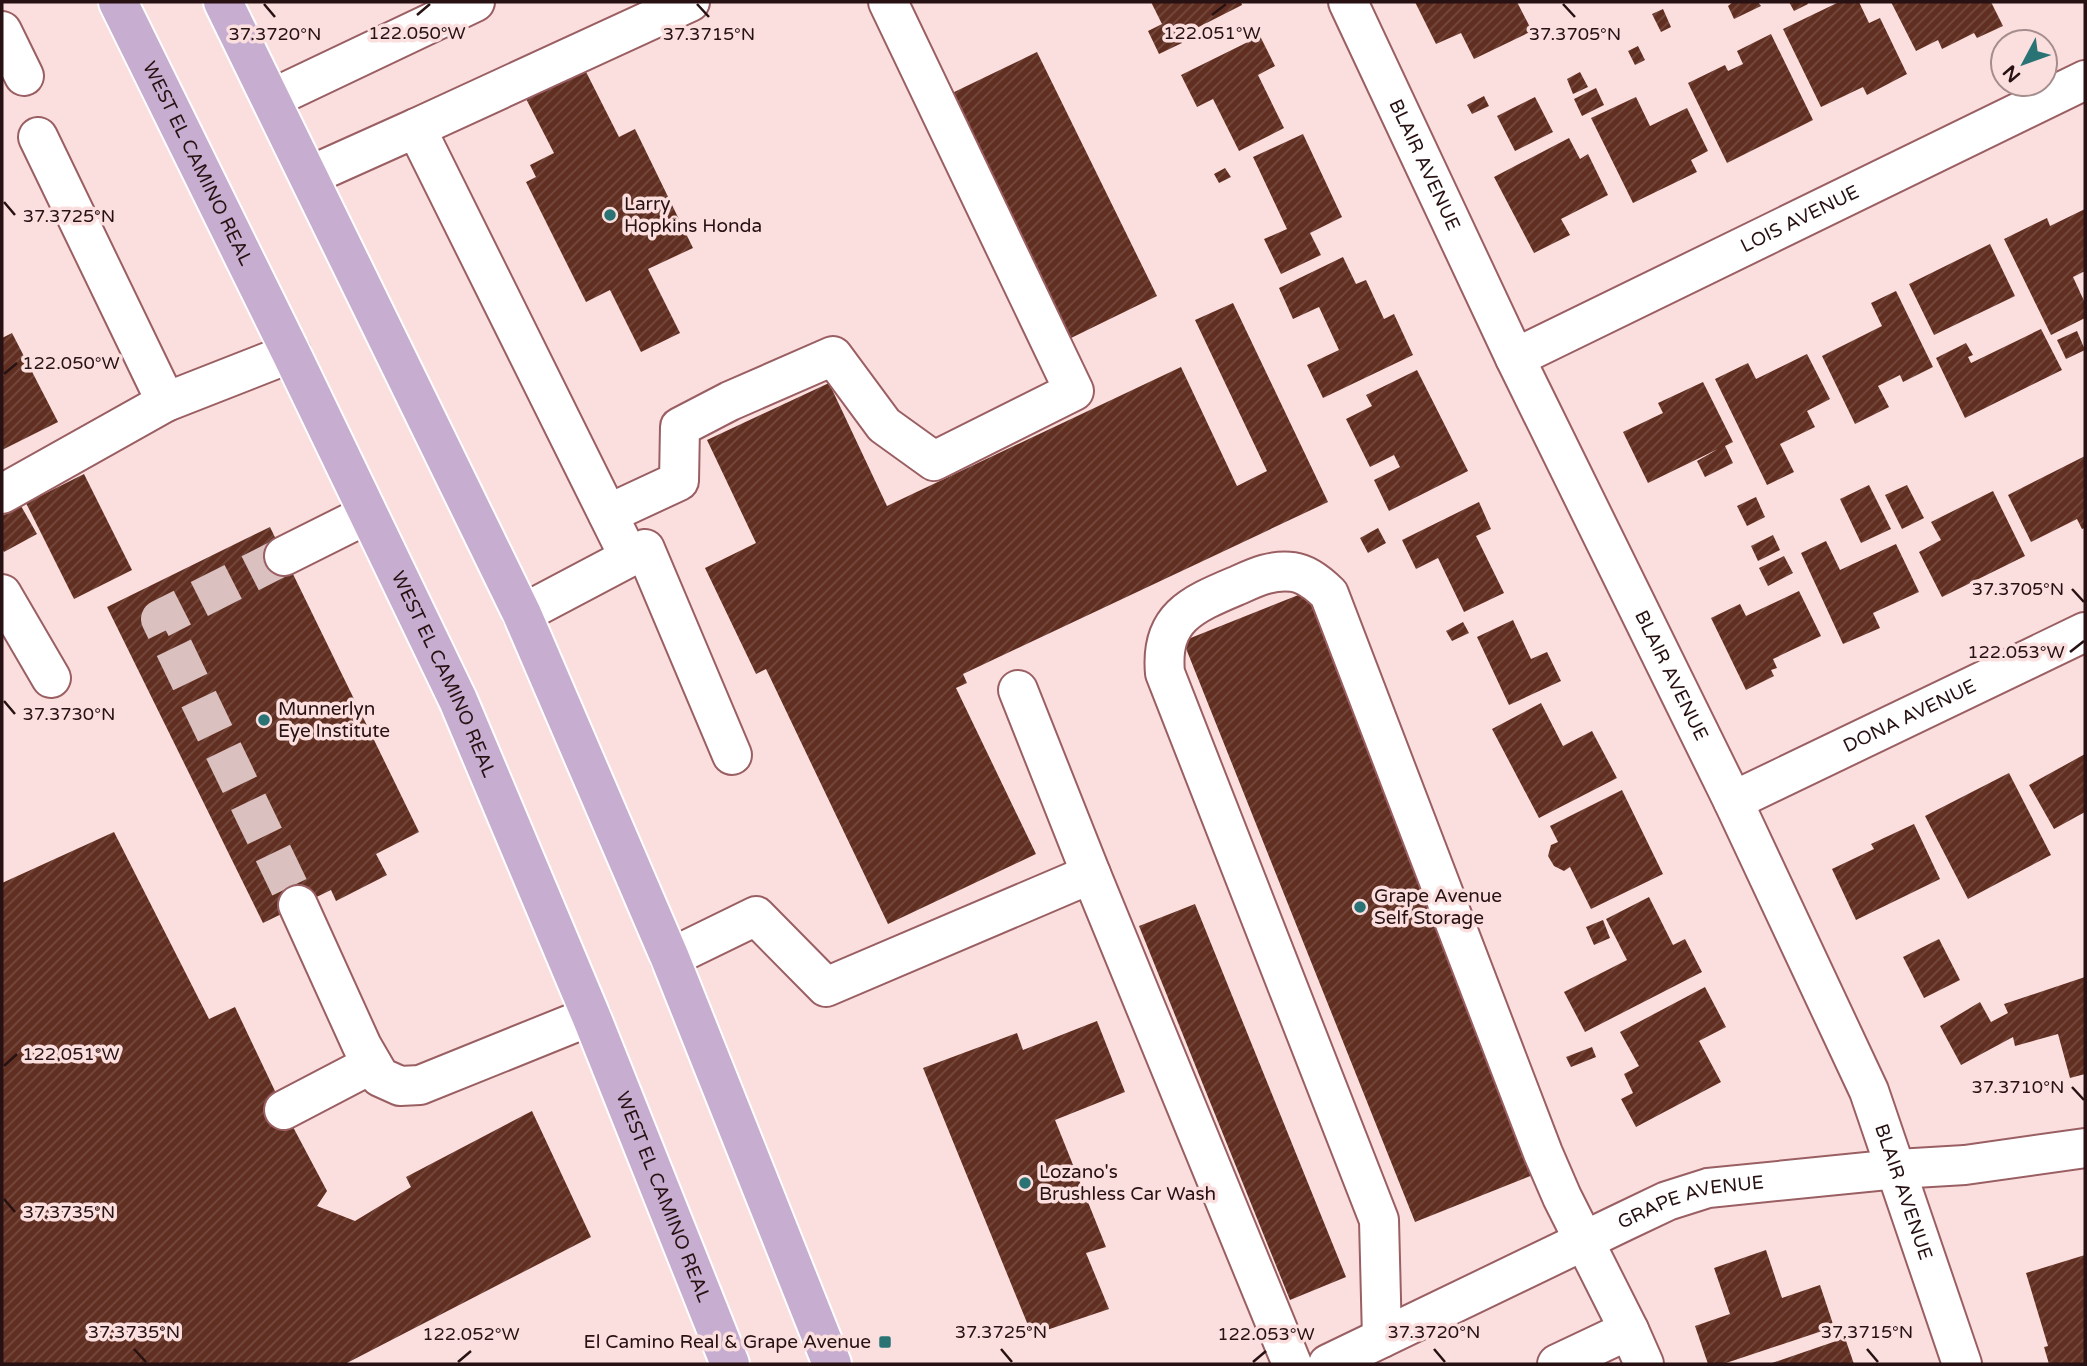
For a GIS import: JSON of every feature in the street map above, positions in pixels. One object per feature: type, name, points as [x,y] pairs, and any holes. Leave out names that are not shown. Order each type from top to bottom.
[{"type":"main road","name":"WEST EL CAMINO REAL","points":[[118,2],[458,699],[591,1016],[730,1364]]},
{"type":"main road","points":[[223,2],[522,614],[670,958],[832,1364]]},
{"type":"street","points":[[271,99],[475,2]]},
{"type":"street","points":[[309,176],[690,2]]},
{"type":"street","points":[[608,514],[679,481],[680,427],[730,401],[833,356],[884,425],[934,461],[1074,391],[888,2]]},
{"type":"street","name":"BLAIR AVENUE","points":[[1348,2],[1515,358],[1733,801],[1869,1091],[1962,1364]]},
{"type":"street","points":[[2,31],[24,76]]},
{"type":"street","name":"LOIS AVENUE","points":[[1515,358],[2085,80]]},
{"type":"street","points":[[416,128],[629,557]]},
{"type":"street","points":[[38,137],[166,402]]},
{"type":"street","points":[[2,495],[166,402],[291,353]]},
{"type":"street","points":[[284,556],[368,513]]},
{"type":"street","points":[[522,614],[645,549],[732,755]]},
{"type":"street","points":[[1382,1338],[1380,1220],[1165,673],[1163,653],[1169,634],[1179,617],[1194,604],[1266,573],[1293,572],[1313,579],[1329,593],[1543,1153],[1637,1347],[1558,1364]]},
{"type":"street","points":[[2,594],[51,678]]},
{"type":"street","name":"DONA AVENUE","points":[[1733,801],[2085,632]]},
{"type":"street","points":[[1018,690],[1292,1364]]},
{"type":"street","points":[[670,958],[757,916],[826,987],[1091,874]]},
{"type":"street","points":[[298,905],[372,1064],[380,1077],[400,1086],[420,1085],[591,1016]]},
{"type":"street","points":[[284,1110],[372,1064]]},
{"type":"street","name":"GRAPE AVENUE","points":[[1328,1364],[1667,1201],[1708,1188],[1897,1168],[1965,1165],[2085,1148]]},
{"type":"building","points":[[1151,2],[1241,2],[1242,5],[1179,37],[1182,43],[1159,54],[1148,31],[1162,24]]},
{"type":"building","points":[[1415,2],[1517,2],[1532,31],[1474,59],[1461,33],[1436,44]]},
{"type":"building","points":[[1733,2],[1758,2],[1761,6],[1734,19],[1728,6]]},
{"type":"building","points":[[1789,2],[1807,2],[1808,4],[1794,11]]},
{"type":"building","points":[[1839,2],[1859,2],[1869,23],[1880,18],[1907,74],[1867,95],[1863,87],[1821,107],[1783,29]]},
{"type":"building","points":[[1891,2],[1991,2],[2003,26],[1989,28],[1989,32],[1977,38],[1974,33],[1942,49],[1938,40],[1916,51]]},
{"type":"building","points":[[1663,9],[1671,27],[1661,32],[1652,14]]},
{"type":"building","points":[[1771,34],[1813,120],[1727,163],[1688,83],[1725,65],[1728,71],[1743,64],[1737,51]]},
{"type":"building","points":[[1260,36],[1275,66],[1258,75],[1284,128],[1239,151],[1213,99],[1197,107],[1181,75]]},
{"type":"building","points":[[1638,46],[1645,60],[1635,65],[1628,51]]},
{"type":"building","points":[[1037,52],[1157,296],[1069,339],[948,95]]},
{"type":"building","name":"Larry Hopkins Honda","points":[[581,62],[619,137],[635,129],[693,248],[648,269],[680,333],[641,352],[610,290],[586,302],[526,182],[536,177],[530,165],[554,153],[522,91]]},
{"type":"building","points":[[1580,72],[1588,87],[1573,94],[1567,79]]},
{"type":"building","points":[[1596,88],[1604,105],[1582,116],[1574,99]]},
{"type":"building","points":[[1484,96],[1489,106],[1472,114],[1467,105]]},
{"type":"building","points":[[1535,97],[1553,132],[1515,151],[1497,116]]},
{"type":"building","points":[[1636,97],[1650,126],[1687,108],[1708,151],[1691,160],[1697,172],[1633,203],[1591,118]]},
{"type":"building","points":[[1303,134],[1342,217],[1310,233],[1321,255],[1281,274],[1264,239],[1287,229],[1253,157]]},
{"type":"building","points":[[1569,138],[1580,159],[1588,154],[1608,195],[1561,219],[1570,235],[1534,253],[1494,177]]},
{"type":"building","points":[[1225,168],[1231,177],[1219,183],[1214,174]]},
{"type":"building","points":[[2085,209],[2085,271],[2073,277],[2085,303],[2085,318],[2051,335],[2004,239],[2047,218],[2050,226]]},
{"type":"building","points":[[1990,244],[2015,296],[1934,335],[1909,284]]},
{"type":"building","points":[[1343,257],[1356,284],[1366,280],[1384,319],[1394,314],[1413,355],[1323,398],[1307,365],[1339,350],[1319,307],[1293,319],[1279,288]]},
{"type":"building","points":[[1896,291],[1933,367],[1903,382],[1900,375],[1878,386],[1889,407],[1855,424],[1822,356],[1882,326],[1871,303]]},
{"type":"building","points":[[1233,303],[1328,502],[963,674],[967,683],[956,688],[1036,854],[888,924],[766,669],[756,674],[705,568],[756,543],[707,440],[829,383],[887,506],[1181,367],[1237,486],[1267,471],[1195,320]]},
{"type":"building","points":[[2041,329],[2062,370],[1965,418],[1936,358],[1966,343],[1973,355],[1968,357],[1971,363]]},
{"type":"building","points":[[2077,331],[2085,350],[2066,359],[2057,340]]},
{"type":"building","points":[[12,333],[58,422],[2,450],[2,338]]},
{"type":"building","points":[[1807,354],[1830,399],[1807,411],[1815,427],[1780,444],[1794,472],[1767,485],[1715,379],[1748,363],[1756,379]]},
{"type":"building","points":[[1417,370],[1468,471],[1389,511],[1374,480],[1400,467],[1394,455],[1370,467],[1346,419],[1372,406],[1366,395]]},
{"type":"building","points":[[1703,382],[1733,442],[1725,446],[1733,463],[1705,477],[1697,461],[1718,449],[1648,483],[1623,432],[1663,413],[1658,403]]},
{"type":"building","points":[[2085,456],[2085,528],[2082,529],[2077,519],[2031,542],[2008,495]]},
{"type":"building","points":[[84,474],[132,570],[74,599],[26,503]]},
{"type":"building","points":[[1869,485],[1891,529],[1861,543],[1840,499]]},
{"type":"building","points":[[1907,485],[1924,518],[1902,529],[1885,495]]},
{"type":"building","points":[[1993,491],[2025,556],[1942,597],[1919,552],[1941,540],[1931,522]]},
{"type":"building","points":[[1756,497],[1765,517],[1747,526],[1737,506]]},
{"type":"building","points":[[1479,502],[1491,529],[1476,536],[1504,593],[1464,612],[1438,558],[1416,569],[1402,540]]},
{"type":"building","points":[[21,506],[37,534],[4,552],[2,516]]},
{"type":"building","name":"Munnerlyn Eye Institute","points":[[270,527],[419,832],[376,854],[387,875],[336,901],[331,890],[263,923],[107,607]]},
{"type":"building","points":[[1378,528],[1386,543],[1368,553],[1360,538]]},
{"type":"building","points":[[1773,535],[1780,550],[1758,561],[1751,546]]},
{"type":"building","points":[[1826,541],[1840,570],[1896,544],[1919,592],[1873,613],[1880,628],[1843,644],[1801,553]]},
{"type":"building","points":[[1784,556],[1793,573],[1768,586],[1759,568]]},
{"type":"building","points":[[1799,591],[1821,636],[1773,659],[1777,668],[1771,670],[1774,676],[1746,690],[1711,618],[1740,604],[1746,616]]},
{"type":"building","name":"Grape Avenue Self Storage","points":[[1306,592],[1538,1173],[1415,1222],[1183,641]]},
{"type":"building","points":[[1513,620],[1531,659],[1547,652],[1561,681],[1509,705],[1477,637]]},
{"type":"building","points":[[1463,622],[1469,633],[1452,641],[1446,631]]},
{"type":"building","points":[[1541,703],[1563,746],[1592,731],[1617,778],[1539,818],[1492,729]]},
{"type":"building","points":[[2085,754],[2085,812],[2054,829],[2029,785]]},
{"type":"building","points":[[2009,773],[2051,855],[1968,899],[1925,816]]},
{"type":"building","points":[[1622,790],[1663,874],[1591,909],[1570,867],[1564,871],[1554,866],[1548,856],[1551,845],[1558,842],[1550,826]]},
{"type":"building","points":[[1914,824],[1940,879],[1856,920],[1832,869],[1874,849],[1871,844]]},
{"type":"building","points":[[114,832],[209,1019],[235,1007],[284,1110],[327,1191],[317,1206],[355,1221],[411,1187],[406,1177],[532,1111],[591,1237],[345,1364],[2,1364],[2,883]]},
{"type":"building","points":[[1649,897],[1673,945],[1685,939],[1702,972],[1585,1032],[1564,992],[1627,960],[1606,919]]},
{"type":"building","points":[[1195,904],[1346,1277],[1290,1300],[1139,926]]},
{"type":"building","points":[[1603,920],[1610,938],[1594,945],[1586,927]]},
{"type":"building","points":[[1939,939],[1960,980],[1924,998],[1903,957]]},
{"type":"building","points":[[2085,977],[2085,1074],[2070,1078],[2058,1034],[2015,1046],[2013,1037],[1961,1065],[1940,1026],[1980,1002],[1991,1022],[2008,1013],[2004,1004]]},
{"type":"building","points":[[1705,987],[1726,1027],[1699,1041],[1721,1082],[1636,1127],[1621,1099],[1633,1093],[1624,1074],[1639,1066],[1620,1032]]},
{"type":"building","name":"Lozano's Brushless Car Wash","points":[[1097,1021],[1125,1092],[1055,1120],[1106,1247],[1086,1253],[1109,1309],[1032,1335],[923,1068],[1017,1033],[1023,1050]]},
{"type":"building","points":[[1592,1047],[1596,1057],[1571,1067],[1566,1057]]},
{"type":"building","points":[[1766,1250],[1782,1298],[1820,1285],[1834,1327],[1723,1364],[1708,1364],[1695,1326],[1730,1314],[1714,1268]]},
{"type":"building","points":[[2085,1255],[2085,1364],[2049,1364],[2044,1347],[2048,1346],[2026,1273]]},
{"type":"building","points":[[1845,1338],[1854,1364],[1769,1364]]},
{"type":"tunnel","points":[[284,556],[160,619],[298,905]]},
{"type":"place","name":"Larry Hopkins Honda","points":[[610,215]]},
{"type":"place","name":"Munnerlyn Eye Institute","points":[[264,720]]},
{"type":"place","name":"Grape Avenue Self Storage","points":[[1360,907]]},
{"type":"place","name":"Lozano's Brushless Car Wash","points":[[1025,1183]]},
{"type":"place","name":"El Camino Real & Grape Avenue","points":[[885,1342]]}]
